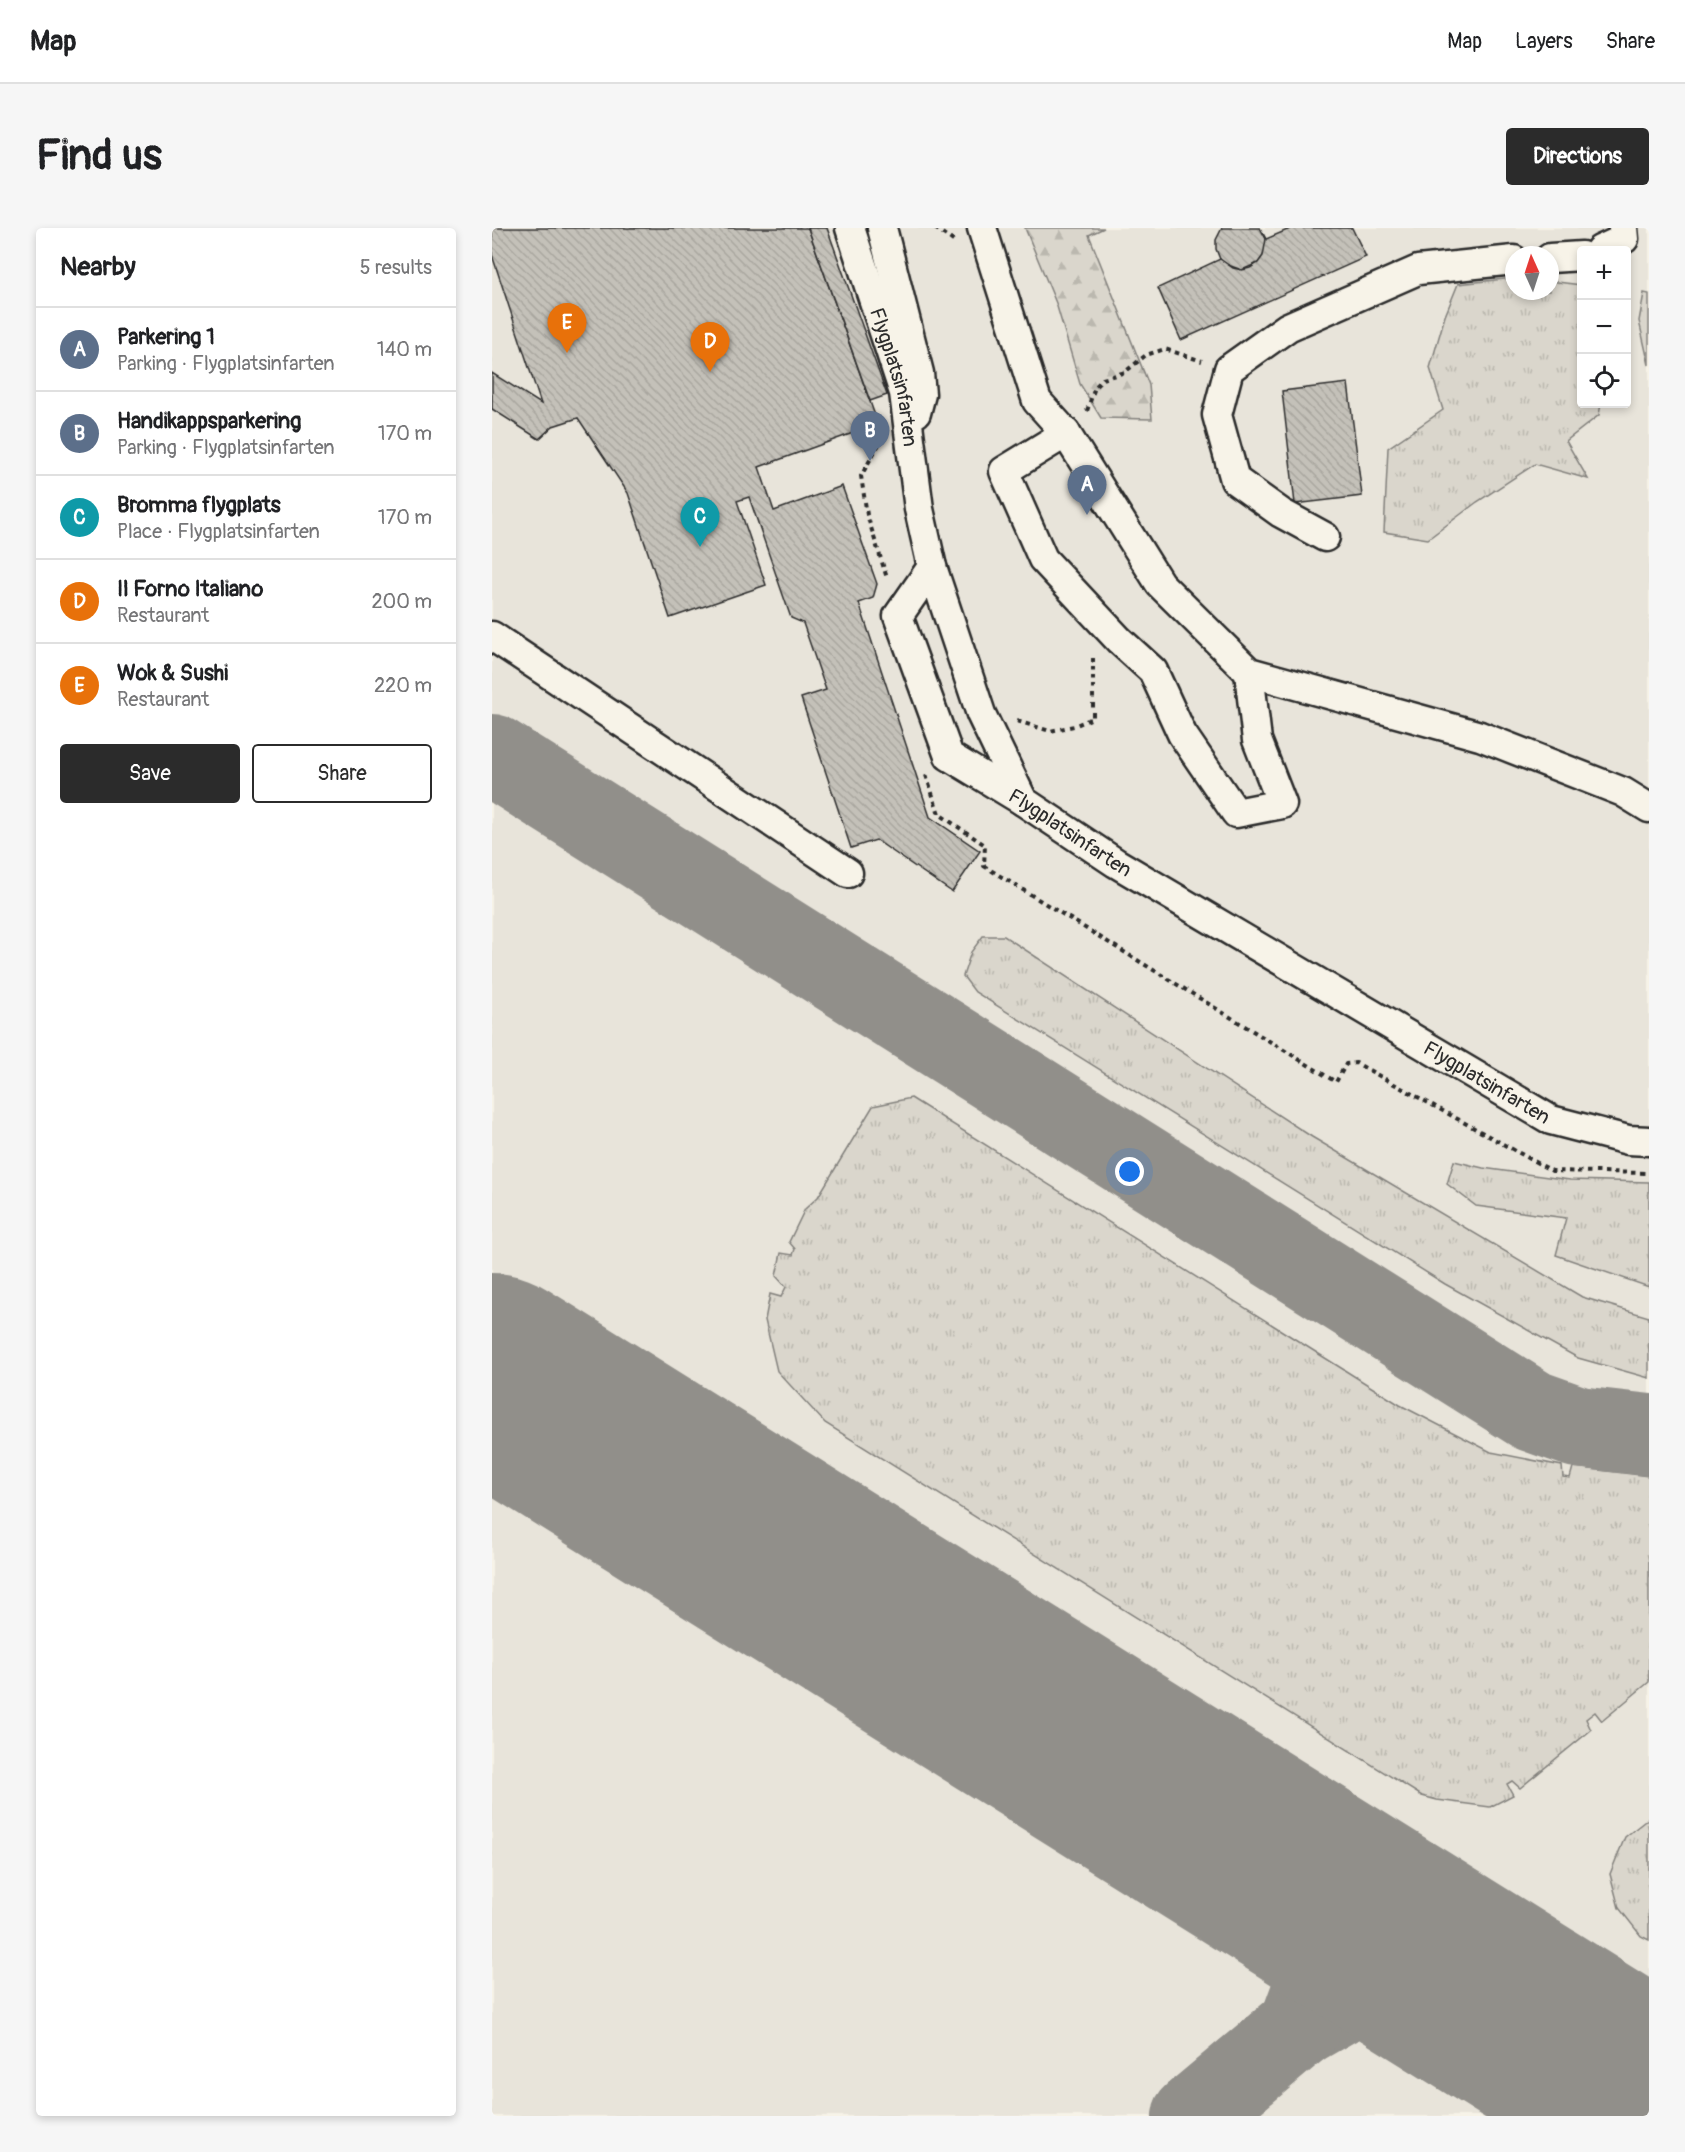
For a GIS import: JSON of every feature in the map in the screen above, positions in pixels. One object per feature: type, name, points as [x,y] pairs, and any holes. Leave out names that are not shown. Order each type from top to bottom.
[{"type":"street","points":[[835,228],[892,394],[908,425]]},
{"type":"street","name":"Flygplatsinfarten","points":[[850,228],[901,384],[919,509],[932,567],[981,714],[1023,801],[1116,863],[1551,1120],[1628,1140],[1649,1141]]},
{"type":"street","points":[[882,228],[919,374],[921,394],[908,425]]},
{"type":"street","points":[[982,228],[1037,401],[1066,433],[1160,584],[1249,672],[1480,736],[1623,792],[1649,808]]},
{"type":"street","points":[[1608,246],[1624,238],[1623,228]]},
{"type":"street","points":[[1559,257],[1577,256]]},
{"type":"street","points":[[1325,537],[1281,513],[1235,480],[1217,415],[1229,369],[1288,327],[1418,270],[1505,261]]},
{"type":"street","points":[[1066,433],[1004,471],[1043,560],[1119,640],[1153,670],[1182,734],[1236,813],[1282,804],[1257,740],[1249,672]]},
{"type":"street","points":[[932,567],[898,616],[950,756],[1023,801]]},
{"type":"street","points":[[492,636],[848,873]]},
{"type":"path","points":[[1066,433],[1085,416],[1095,387],[1103,379],[1125,372],[1146,355],[1165,349],[1229,369]]},
{"type":"path","points":[[981,714],[1017,721],[1050,731],[1074,726],[1093,718],[1093,653],[1119,640]]},
{"type":"path","points":[[1356,1063],[1552,1171],[1649,1173]]},
{"type":"shaded area","points":[[492,228],[1649,228],[1649,2116],[492,2116]]},
{"type":"green space","points":[[1025,228],[1104,228],[1089,235],[1149,385],[1152,419],[1101,418],[1080,384],[1056,303]]},
{"type":"green space","points":[[1505,279],[1505,300],[1559,300],[1559,282],[1577,284],[1577,408],[1600,408],[1599,415],[1566,441],[1588,479],[1535,464],[1477,502],[1428,539],[1384,532],[1388,448],[1443,410],[1430,368],[1445,316],[1458,284]]},
{"type":"green space","points":[[1644,293],[1649,294],[1649,365],[1639,321]]},
{"type":"green space","points":[[983,936],[1004,936],[1312,1137],[1582,1297],[1649,1317],[1649,1378],[1578,1358],[1445,1284],[975,992],[963,976],[971,952]]},
{"type":"green space","points":[[911,1098],[1400,1405],[1491,1452],[1562,1466],[1563,1477],[1570,1478],[1573,1467],[1649,1476],[1649,1682],[1602,1721],[1595,1712],[1586,1719],[1591,1730],[1520,1788],[1512,1781],[1507,1784],[1513,1795],[1490,1807],[1422,1796],[825,1423],[777,1371],[765,1320],[770,1294],[781,1297],[786,1287],[776,1276],[781,1253],[793,1255],[795,1249],[789,1242],[805,1209],[818,1197],[873,1106]]},
{"type":"green space","points":[[1454,1161],[1483,1168],[1570,1180],[1649,1182],[1649,1287],[1556,1255],[1566,1218],[1476,1206],[1447,1184]]},
{"type":"green space","points":[[1649,1818],[1649,1940],[1641,1936],[1619,1908],[1610,1874],[1625,1837]]},
{"type":"building","points":[[492,228],[808,228],[878,424],[759,467],[774,511],[842,486],[877,584],[873,598],[859,603],[930,817],[980,851],[952,892],[876,840],[851,848],[801,698],[826,690],[803,623],[791,618],[749,497],[737,501],[766,585],[670,618],[628,493],[578,418],[553,426],[539,439],[492,409],[492,373],[541,404],[492,255]]},
{"type":"building","points":[[808,228],[827,228],[887,395],[870,401]]},
{"type":"building","points":[[1222,228],[1260,228],[1266,239],[1266,248],[1258,263],[1242,270],[1225,264],[1216,249],[1216,240]]},
{"type":"building","points":[[1292,228],[1352,228],[1366,257],[1181,340],[1158,288],[1220,259],[1233,268],[1242,270],[1250,268],[1263,256],[1266,239]]},
{"type":"building","points":[[1348,383],[1362,496],[1295,504],[1282,391]]},
{"type":"taxiway","points":[[492,755],[1533,1411],[1578,1427],[1649,1435]]},
{"type":"taxiway","points":[[1267,1860],[1303,1891],[1321,1932],[1316,1982],[1300,2026],[1373,1984],[1422,1980],[1485,1996]]},
{"type":"taxiway","points":[[1193,2116],[1300,2026]]},
{"type":"runway","points":[[492,1376],[1649,2099]]},
{"type":"place","name":"Wok & Sushi","points":[[567,353]]},
{"type":"place","name":"Il Forno Italiano","points":[[710,372]]},
{"type":"place","name":"Handikappsparkering","points":[[870,461]]},
{"type":"place","name":"Parkering 1","points":[[1087,515]]},
{"type":"place","name":"Bromma flygplats","points":[[700,547]]}]
